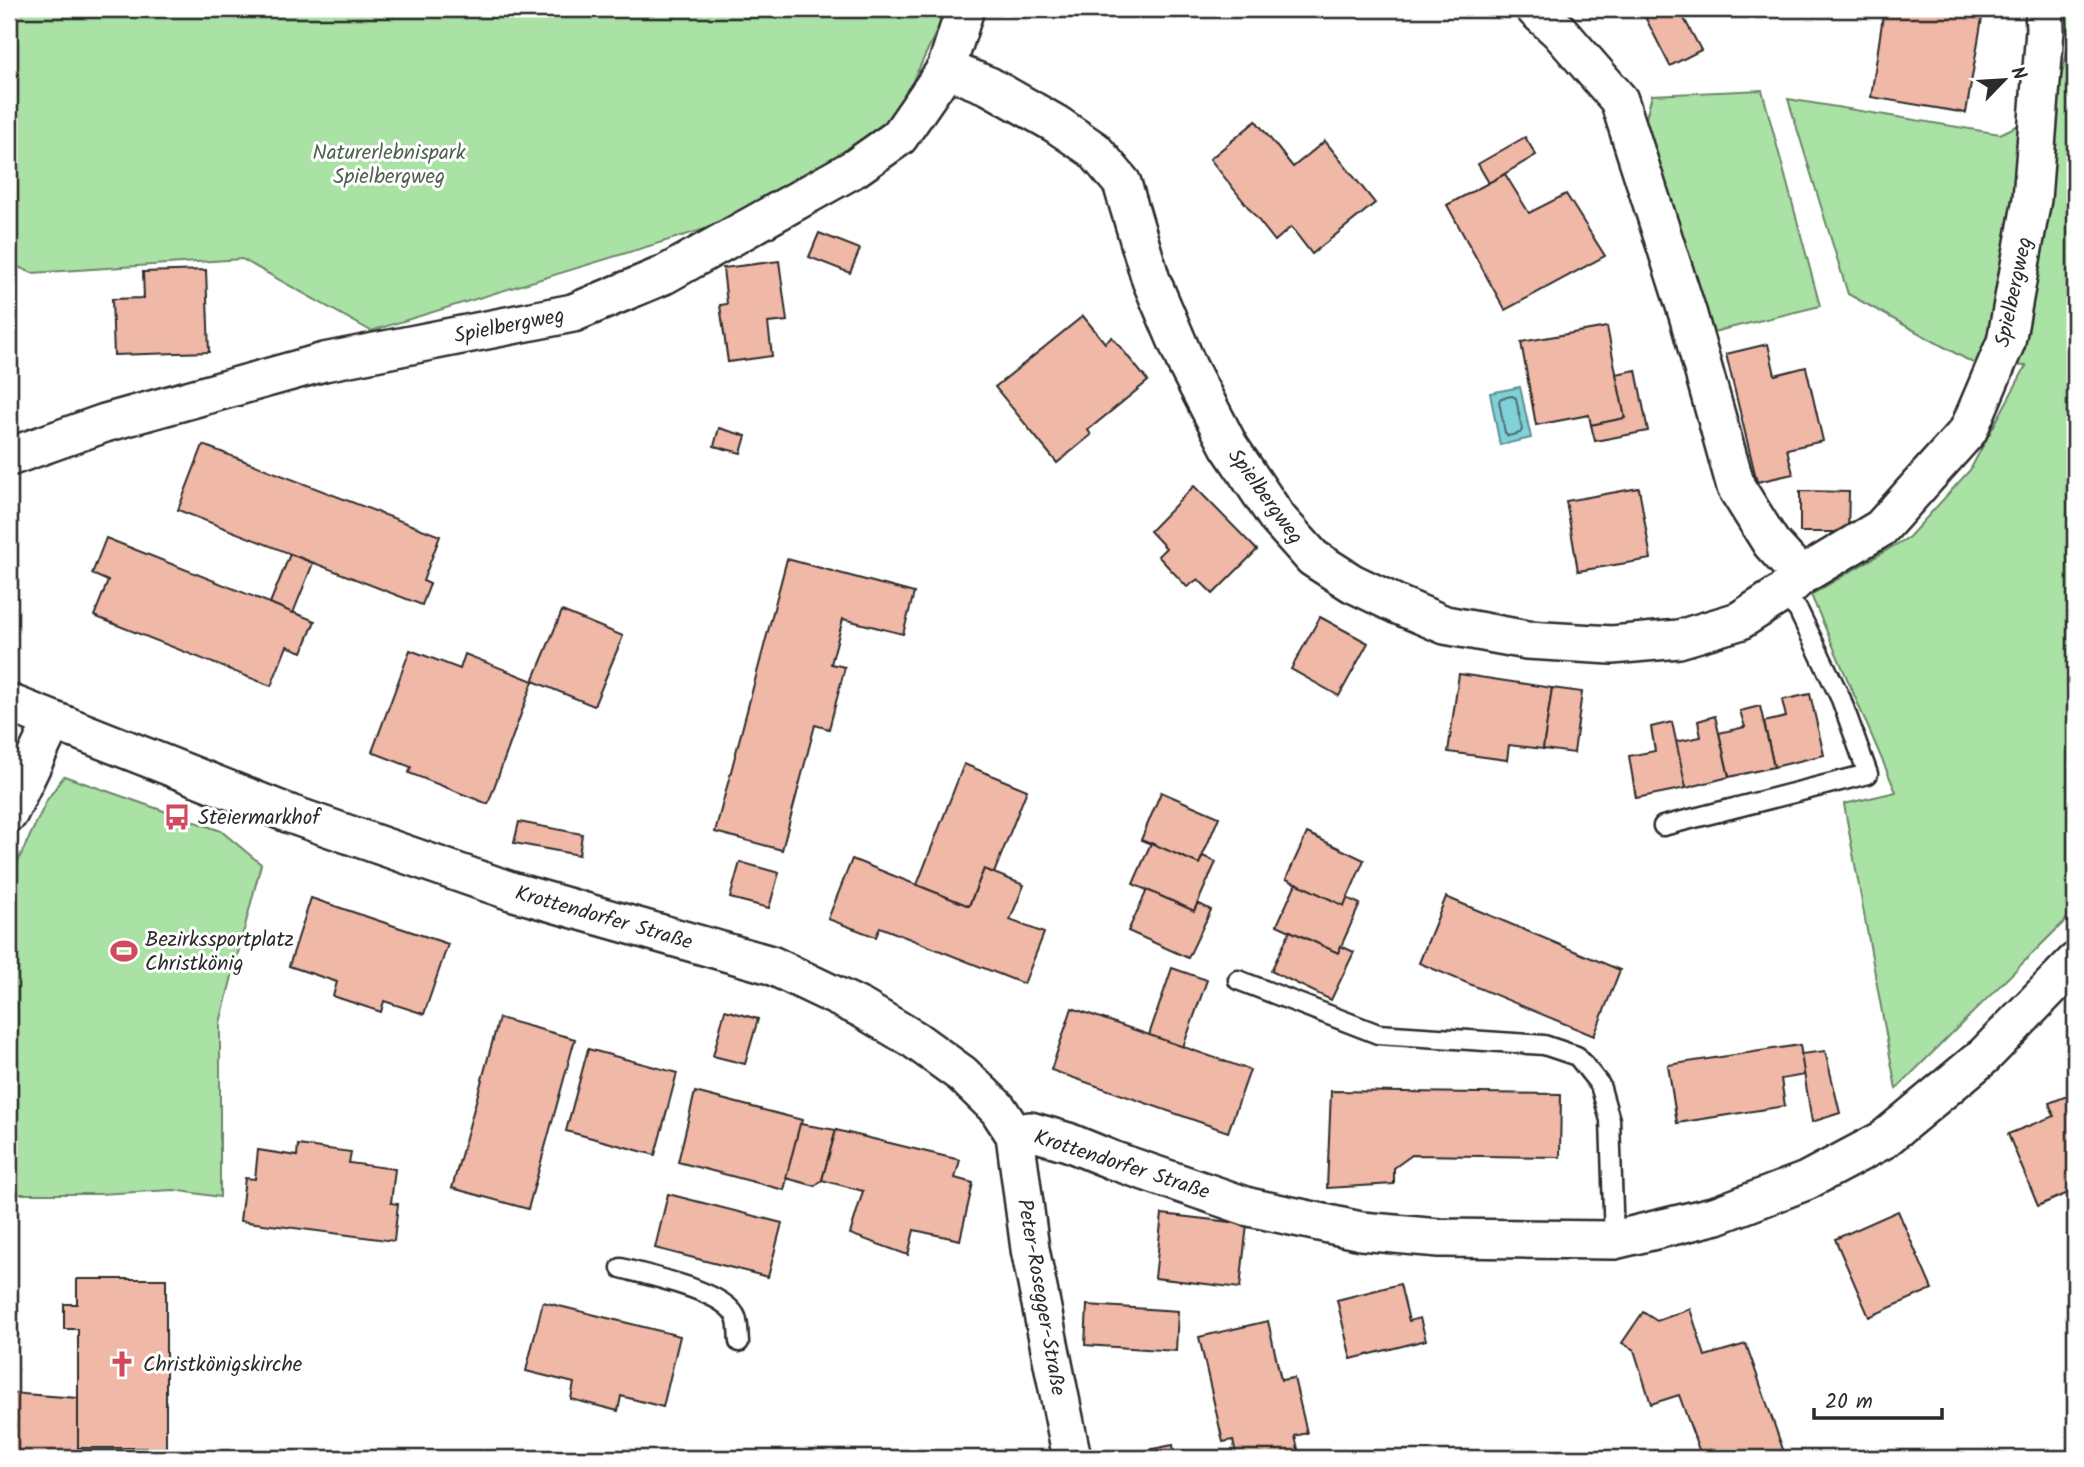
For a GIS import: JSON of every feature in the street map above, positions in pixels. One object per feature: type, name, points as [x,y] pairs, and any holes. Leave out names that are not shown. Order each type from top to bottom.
[{"type":"street","name":"Spielbergweg","points":[[9,457],[105,422],[324,362],[573,313],[664,275],[855,168],[899,137],[946,69],[965,9]]},
{"type":"street","points":[[1535,9],[1559,31],[1619,100],[1688,315],[1737,487],[1771,543],[1791,585]]},
{"type":"street","name":"Spielbergweg","points":[[946,69],[989,86],[1056,124],[1094,150],[1122,183],[1151,280],[1188,367],[1229,446],[1278,519],[1313,558],[1352,583],[1445,625],[1527,640],[1612,645],[1679,639],[1739,621],[1881,528],[1968,431],[2006,342],[2032,199],[2045,30],[2044,9]]},
{"type":"street","name":"Krottendorfer Straße","points":[[9,703],[290,814],[511,891],[771,965],[862,1008],[915,1040],[962,1074],[998,1109],[1015,1135],[1030,1131],[1249,1207],[1361,1231],[1439,1238],[1615,1240],[1717,1215],[1806,1181],[1883,1140],[1984,1056],[2075,962]]},
{"type":"street","points":[[9,813],[53,721]]},
{"type":"street","name":"Peter-Rosegger-Straße","points":[[1015,1135],[1030,1249],[1072,1458]]},
{"type":"lane","points":[[1663,825],[1868,774],[1840,699],[1798,610],[1791,585]]},
{"type":"lane","points":[[1238,980],[1378,1034],[1544,1045],[1577,1056],[1600,1084],[1609,1120],[1615,1240]]},
{"type":"lane","points":[[621,1268],[721,1300],[736,1316],[739,1342]]},
{"type":"green space","name":"Naturerlebnispark Spielbergweg","points":[[9,9],[947,9],[873,166],[829,191],[371,331],[242,259],[32,273],[9,263]]},
{"type":"green space","points":[[2066,9],[2075,9],[2075,911],[1896,1089],[1844,804],[1896,792],[1811,595],[1909,537],[1970,470],[2026,366],[1973,363],[1848,294],[1788,99],[2000,134],[2054,108],[2069,43]]},
{"type":"green space","points":[[1762,90],[1820,306],[1709,333],[1642,133],[1652,95]]},
{"type":"green space","name":"Bezirkssportplatz Christkönig","points":[[64,776],[221,831],[261,864],[220,1023],[220,1197],[174,1190],[98,1194],[9,1194],[9,880],[47,800]]},
{"type":"water","points":[[1520,387],[1531,438],[1500,445],[1490,393]]},
{"type":"building","points":[[1641,9],[1679,9],[1701,50],[1670,66]]},
{"type":"building","points":[[1884,9],[1961,9],[1983,12],[1966,113],[1871,97]]},
{"type":"building","points":[[1256,121],[1293,167],[1325,141],[1375,203],[1312,254],[1291,227],[1275,241],[1210,159]]},
{"type":"building","points":[[1525,137],[1536,155],[1489,183],[1478,164]]},
{"type":"building","points":[[1505,174],[1529,213],[1566,194],[1605,256],[1505,310],[1447,205]]},
{"type":"building","points":[[819,233],[860,249],[850,273],[809,257]]},
{"type":"building","points":[[779,261],[787,321],[768,323],[772,356],[728,362],[720,305],[727,304],[723,268]]},
{"type":"building","points":[[206,270],[209,352],[114,355],[112,299],[144,298],[143,272]]},
{"type":"building","points":[[1083,316],[1105,343],[1112,337],[1148,381],[1088,430],[1091,435],[1057,463],[995,387]]},
{"type":"building","points":[[1607,327],[1625,418],[1591,425],[1589,415],[1536,425],[1521,342]]},
{"type":"building","points":[[1768,344],[1775,375],[1806,367],[1823,441],[1787,449],[1793,474],[1757,482],[1726,354]]},
{"type":"building","points":[[1636,370],[1648,431],[1595,441],[1591,425],[1625,418],[1616,374]]},
{"type":"building","points":[[719,428],[746,436],[741,453],[714,446]]},
{"type":"building","points":[[203,445],[440,536],[423,581],[430,584],[422,605],[178,510]]},
{"type":"building","points":[[1194,486],[1257,550],[1213,594],[1198,579],[1187,587],[1158,556],[1166,548],[1150,531]]},
{"type":"building","points":[[1639,488],[1651,559],[1578,571],[1566,501]]},
{"type":"building","points":[[1800,491],[1849,492],[1848,532],[1800,532]]},
{"type":"building","points":[[106,538],[315,621],[302,652],[287,646],[271,686],[94,616],[108,581],[92,574]]},
{"type":"building","points":[[290,554],[313,563],[293,613],[270,603]]},
{"type":"building","points":[[787,559],[914,593],[903,634],[843,619],[831,664],[845,667],[829,729],[815,725],[782,850],[715,832]]},
{"type":"building","points":[[562,611],[623,636],[594,706],[533,681]]},
{"type":"building","points":[[1320,617],[1368,643],[1339,696],[1291,669]]},
{"type":"building","points":[[410,650],[460,669],[465,654],[533,681],[488,804],[409,773],[411,767],[372,752]]},
{"type":"building","points":[[1459,674],[1552,688],[1543,749],[1509,745],[1507,760],[1448,752]]},
{"type":"building","points":[[1552,688],[1582,692],[1574,753],[1543,749]]},
{"type":"building","points":[[1810,694],[1824,755],[1774,767],[1764,722],[1786,717],[1782,700]]},
{"type":"building","points":[[1760,706],[1774,767],[1729,777],[1719,733],[1745,727],[1740,711]]},
{"type":"building","points":[[1715,716],[1729,777],[1686,788],[1675,742],[1701,737],[1698,721]]},
{"type":"building","points":[[1672,722],[1686,788],[1636,798],[1629,756],[1655,751],[1651,727]]},
{"type":"building","points":[[964,764],[1027,790],[994,873],[984,869],[969,906],[917,885]]},
{"type":"building","points":[[1161,792],[1219,817],[1199,864],[1141,840]]},
{"type":"building","points":[[519,822],[582,834],[579,855],[514,843]]},
{"type":"building","points":[[1307,833],[1364,860],[1344,906],[1286,879]]},
{"type":"building","points":[[1151,843],[1199,864],[1203,856],[1216,862],[1194,911],[1133,884]]},
{"type":"building","points":[[852,859],[969,906],[984,869],[1024,885],[1010,920],[1044,933],[1024,984],[880,927],[876,937],[828,919]]},
{"type":"building","points":[[740,862],[779,873],[769,908],[730,898]]},
{"type":"building","points":[[1296,883],[1344,906],[1347,898],[1360,904],[1338,953],[1277,925]]},
{"type":"building","points":[[1147,890],[1194,911],[1198,903],[1211,910],[1188,958],[1128,931]]},
{"type":"building","points":[[1446,897],[1620,970],[1594,1036],[1419,963]]},
{"type":"building","points":[[311,898],[448,944],[424,1014],[384,1001],[381,1012],[333,996],[337,982],[289,966]]},
{"type":"building","points":[[1290,931],[1338,953],[1341,946],[1354,952],[1331,1000],[1271,971]]},
{"type":"building","points":[[1172,968],[1207,980],[1183,1047],[1149,1035]]},
{"type":"building","points":[[1072,1008],[1250,1070],[1228,1132],[1051,1070]]},
{"type":"building","points":[[725,1010],[758,1019],[745,1064],[713,1056]]},
{"type":"building","points":[[499,1018],[575,1039],[528,1209],[452,1188]]},
{"type":"building","points":[[1800,1045],[1805,1075],[1781,1079],[1785,1106],[1677,1123],[1668,1065]]},
{"type":"building","points":[[588,1049],[677,1073],[655,1155],[566,1131]]},
{"type":"building","points":[[1825,1051],[1840,1113],[1812,1122],[1801,1054]]},
{"type":"building","points":[[1331,1091],[1561,1094],[1560,1157],[1412,1155],[1394,1168],[1394,1184],[1327,1188]]},
{"type":"building","points":[[695,1092],[802,1120],[784,1190],[678,1162]]},
{"type":"building","points":[[2075,1093],[2075,1190],[2038,1206],[2008,1134],[2054,1116],[2049,1103]]},
{"type":"building","points":[[800,1124],[836,1130],[822,1180],[815,1186],[786,1178]]},
{"type":"building","points":[[836,1130],[960,1160],[955,1178],[973,1183],[960,1240],[914,1230],[908,1255],[850,1234],[863,1191],[822,1180]]},
{"type":"building","points":[[298,1145],[351,1152],[349,1163],[395,1169],[391,1203],[398,1204],[394,1241],[240,1221],[245,1178],[255,1179],[258,1150],[297,1156]]},
{"type":"building","points":[[668,1194],[782,1223],[768,1277],[655,1248]]},
{"type":"building","points":[[1898,1211],[1932,1289],[1869,1317],[1835,1239]]},
{"type":"building","points":[[1162,1214],[1247,1224],[1240,1288],[1155,1278]]},
{"type":"building","name":"Christkönigskirche","points":[[77,1279],[166,1279],[166,1448],[78,1448],[78,1329],[64,1329],[64,1304],[77,1304]]},
{"type":"building","points":[[1400,1284],[1409,1321],[1420,1318],[1426,1340],[1351,1359],[1337,1300]]},
{"type":"building","points":[[543,1302],[680,1336],[663,1407],[621,1396],[618,1411],[571,1399],[574,1383],[526,1371]]},
{"type":"building","points":[[1087,1305],[1178,1311],[1176,1351],[1085,1345]]},
{"type":"building","points":[[1690,1309],[1705,1356],[1746,1344],[1786,1458],[1702,1458],[1679,1395],[1651,1404],[1634,1350],[1622,1343],[1643,1312],[1657,1321]]},
{"type":"building","points":[[1268,1321],[1281,1380],[1294,1378],[1307,1433],[1295,1436],[1300,1458],[1237,1458],[1233,1440],[1223,1442],[1199,1337]]},
{"type":"building","points":[[9,1393],[78,1398],[78,1458],[9,1458]]},
{"type":"building","points":[[1173,1445],[1175,1458],[1123,1458],[1122,1455]]},
{"type":"place","name":"Steiermarkhof","points":[[177,817]]},
{"type":"place","name":"Bezirkssportplatz Christkönig","points":[[124,951]]},
{"type":"place","name":"Christkönigskirche","points":[[122,1364]]}]
